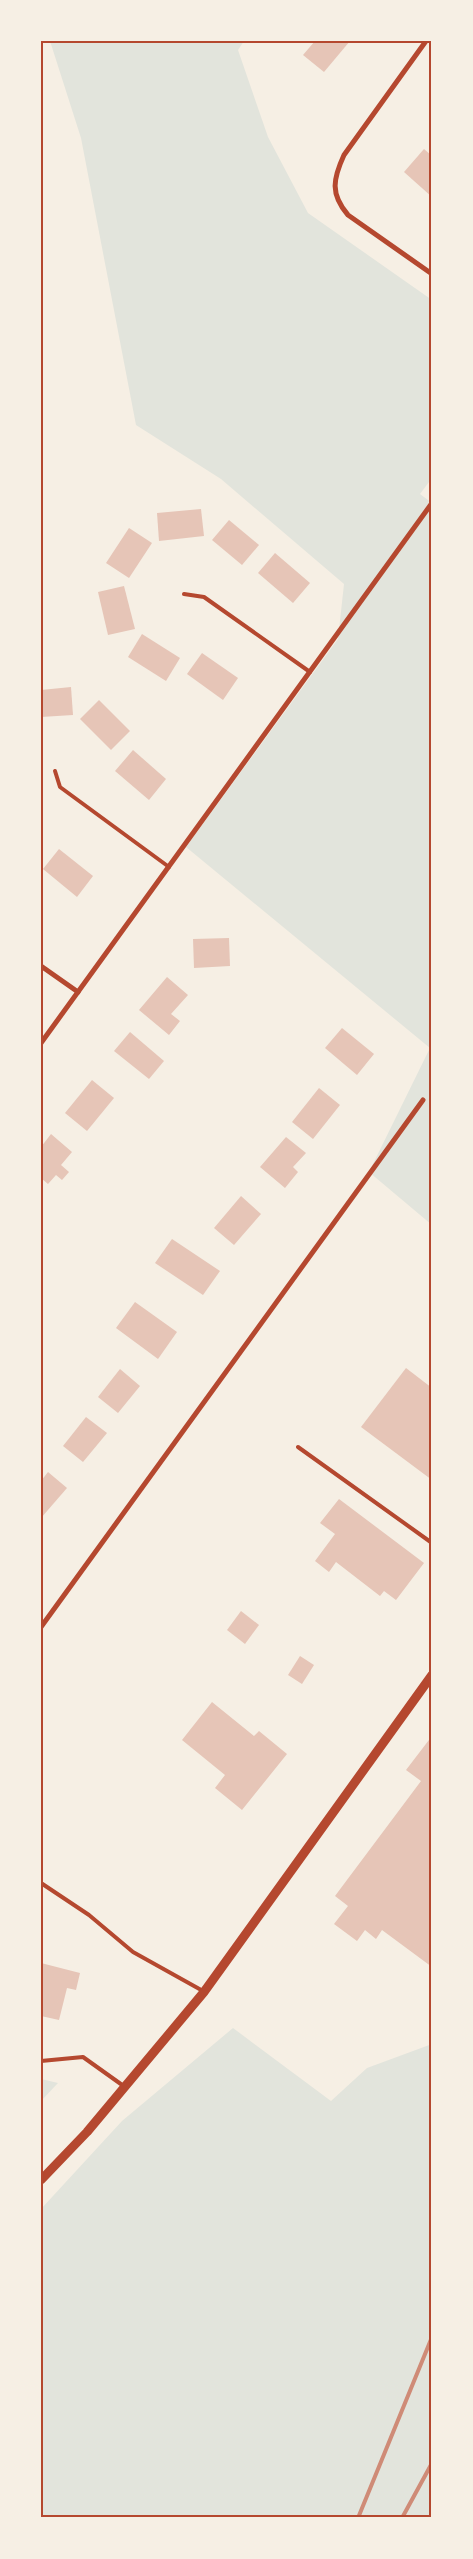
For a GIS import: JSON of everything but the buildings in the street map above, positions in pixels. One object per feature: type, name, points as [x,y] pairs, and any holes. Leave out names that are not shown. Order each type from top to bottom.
[{"type":"street","points":[[426,41],[344,155],[336,172],[336,192],[338,203],[348,215],[432,274]]},
{"type":"street","points":[[41,1043],[432,503]]},
{"type":"street","points":[[41,966],[78,992]]},
{"type":"street","points":[[41,1627],[423,1100]]},
{"type":"street","points":[[41,2180],[125,2087],[204,1992],[432,1674]]},
{"type":"lane","points":[[184,594],[204,597],[310,672]]},
{"type":"lane","points":[[55,771],[60,787],[169,867]]},
{"type":"lane","points":[[298,1447],[432,1543]]},
{"type":"lane","points":[[41,1883],[89,1915],[133,1952],[204,1992]]},
{"type":"lane","points":[[41,2061],[83,2057],[125,2087]]},
{"type":"shaded area","points":[[50,41],[244,41],[238,50],[268,137],[308,213],[432,300],[432,478],[420,494],[432,503],[432,1225],[369,1172],[430,1048],[186,847],[338,639],[344,584],[221,479],[136,425],[81,138]]},
{"type":"shaded area","points":[[233,2028],[331,2101],[367,2068],[432,2044],[432,2518],[41,2518],[41,2209],[122,2121]]},
{"type":"shaded area","points":[[41,2079],[58,2083],[41,2101]]},
{"type":"railway","points":[[358,2518],[432,2337]]},
{"type":"railway","points":[[402,2518],[432,2463]]}]
